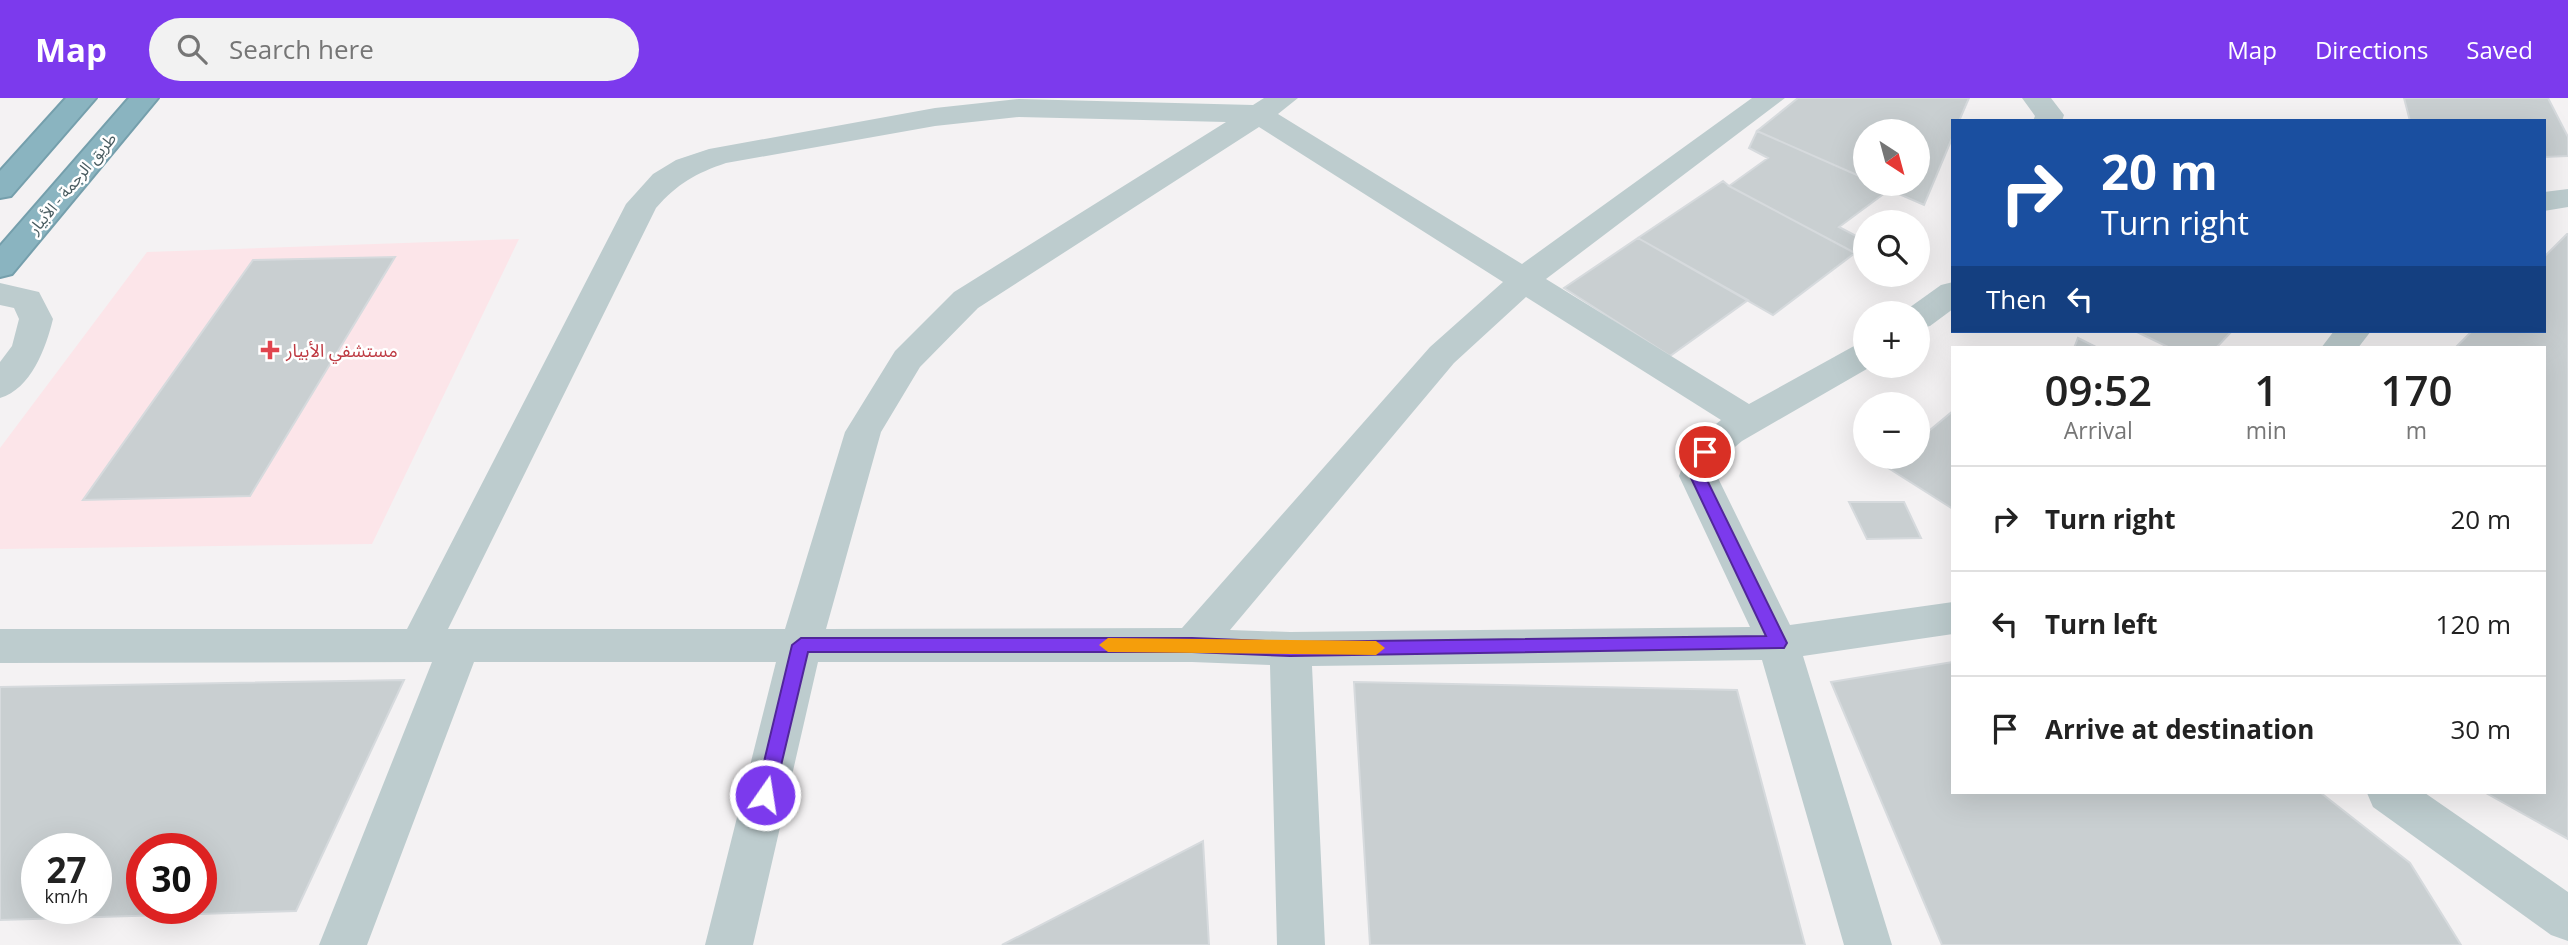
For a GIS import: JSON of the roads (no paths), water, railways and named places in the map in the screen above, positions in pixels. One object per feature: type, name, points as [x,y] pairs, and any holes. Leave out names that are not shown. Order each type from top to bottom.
[{"type":"highway","points":[[0,189],[82,98]]},
{"type":"highway","name":"طريق الرجمة - الأبيار","points":[[0,267],[144,98]]},
{"type":"street","points":[[1192,645],[1443,355],[1546,261],[1772,98]]},
{"type":"street","points":[[2036,98],[2050,115],[2048,119]]},
{"type":"street","points":[[729,945],[801,645],[863,432],[907,359],[966,300],[1271,106]]},
{"type":"street","points":[[343,945],[439,647],[642,204],[664,180],[687,166],[720,155],[935,117],[1019,108],[1271,106],[1525,282],[1749,421]]},
{"type":"street","points":[[2546,202],[2568,198]]},
{"type":"street","points":[[0,294],[26,300],[36,318],[29,349],[0,386]]},
{"type":"street","points":[[1930,309],[1951,294]]},
{"type":"street","points":[[2340,346],[2352,333]]},
{"type":"street","points":[[1853,361],[1749,421],[1705,452],[1698,476],[1778,643],[1868,945]]},
{"type":"street","points":[[0,646],[1192,645],[1290,649],[1778,643],[1951,618]]},
{"type":"street","points":[[1290,649],[1301,945]]},
{"type":"street","points":[[2390,794],[2568,919]]},
{"type":"place","name":"مستشفي الأبيار","points":[[270,350]]}]
